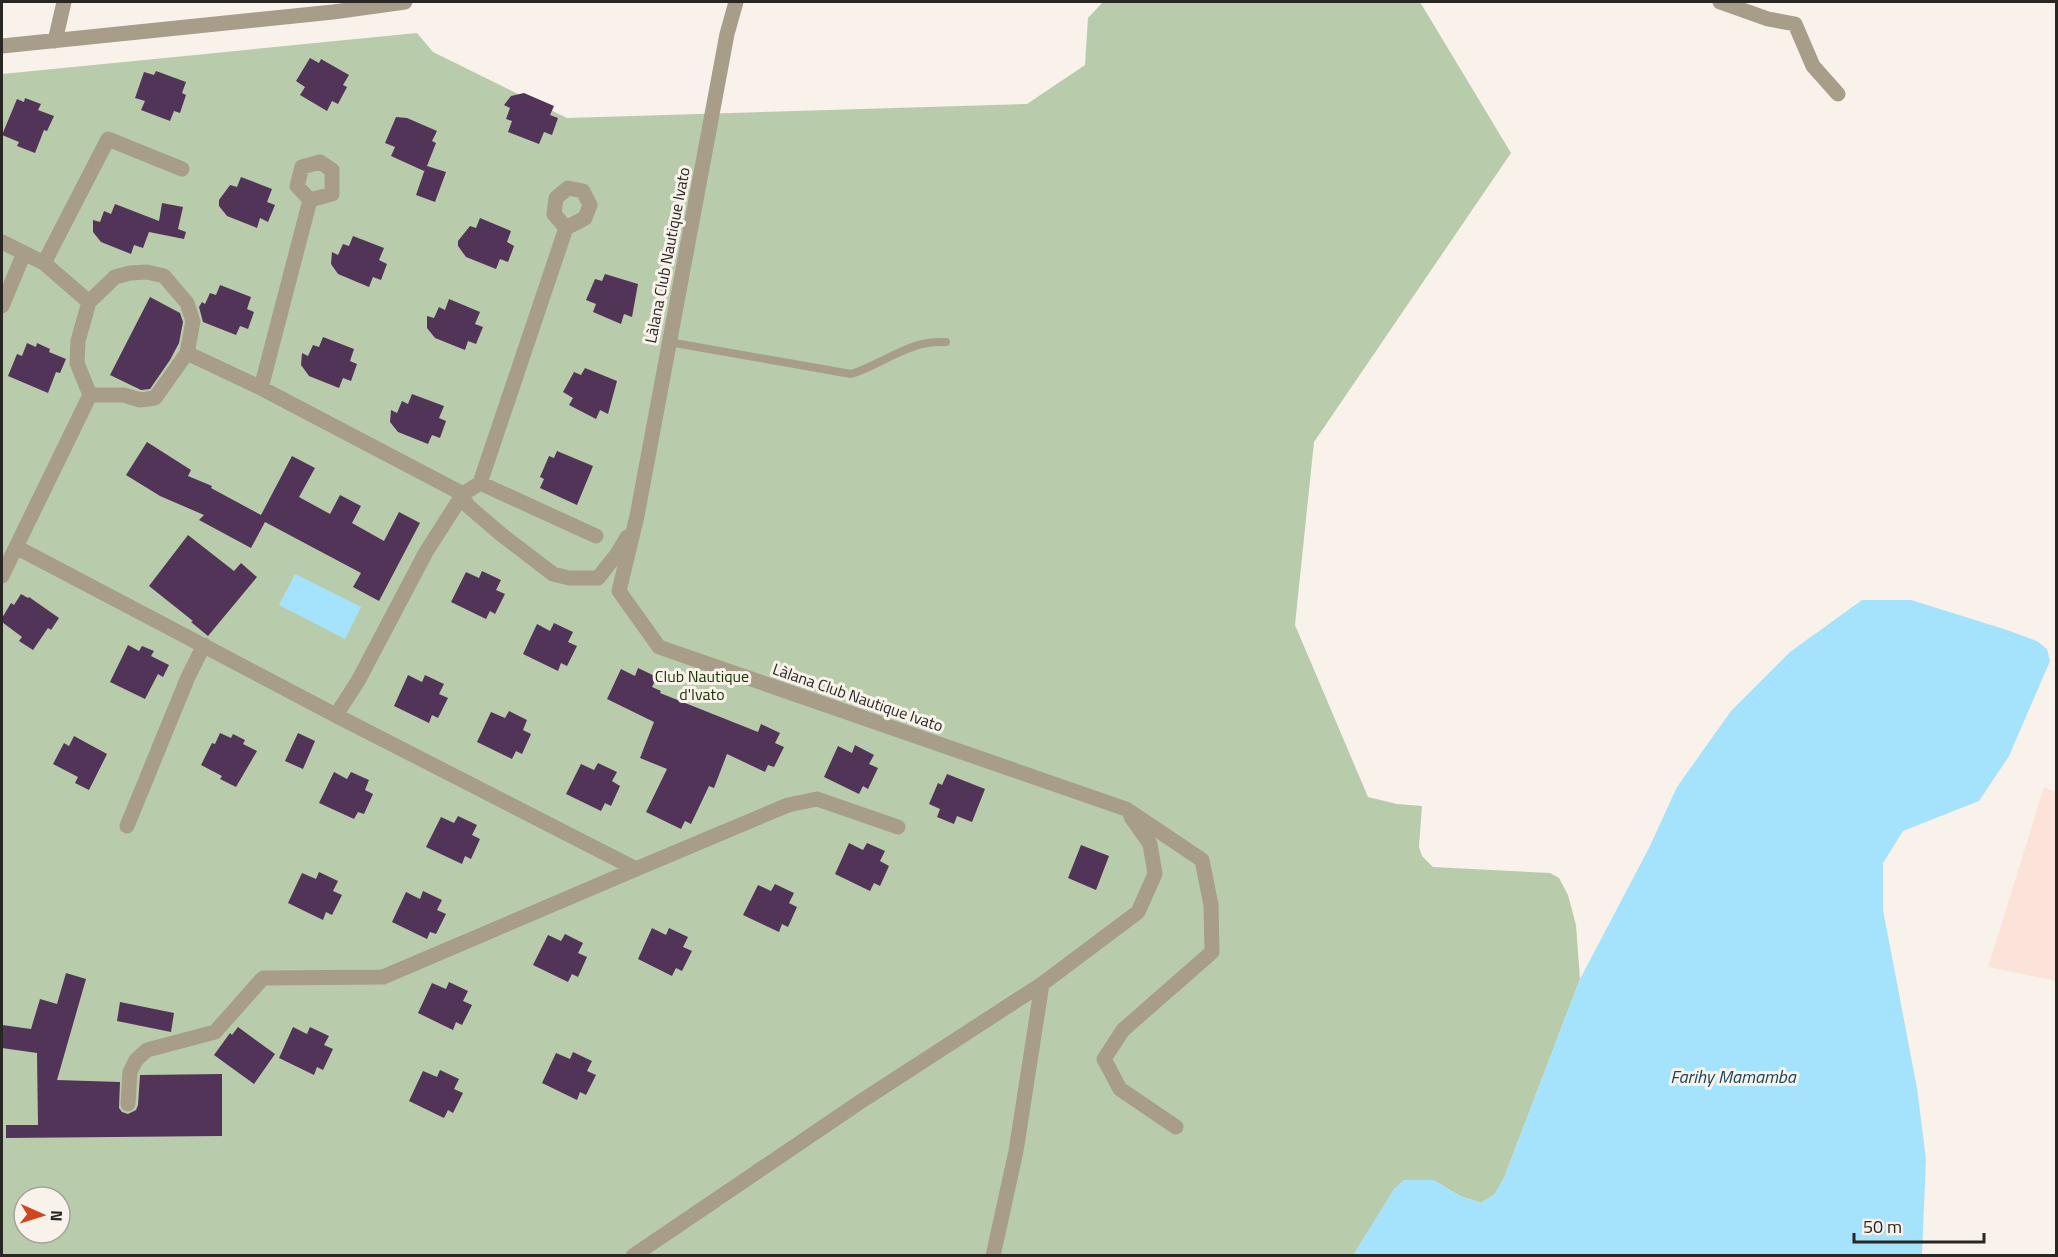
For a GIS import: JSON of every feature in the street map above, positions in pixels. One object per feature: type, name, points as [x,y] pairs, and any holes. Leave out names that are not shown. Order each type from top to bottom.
[{"type":"street","points":[[55,41],[64,2]]},
{"type":"street","points":[[2,46],[405,2]]},
{"type":"street","name":"Làlana Club Nautique Ivato","points":[[736,2],[725,46],[635,523],[619,591],[659,647],[1126,809],[1202,860],[1211,905],[1212,952],[1123,1030],[1104,1059],[1120,1089],[1176,1127]]},
{"type":"street","points":[[1720,2],[1768,20],[1795,24],[1813,66],[1838,94]]},
{"type":"street","points":[[44,263],[108,139],[182,169]]},
{"type":"street","points":[[261,388],[310,200]]},
{"type":"street","points":[[336,715],[363,672],[426,552],[463,494],[480,483],[566,228]]},
{"type":"street","points":[[2,242],[44,263],[89,302]]},
{"type":"street","points":[[2,306],[24,253]]},
{"type":"street","points":[[2,576],[90,395],[77,363],[78,341],[89,302],[115,277],[147,272],[164,276],[188,303],[193,321],[187,353],[154,398],[140,400],[124,395],[90,395]]},
{"type":"street","points":[[187,353],[261,388],[463,494],[467,505],[553,574],[568,578],[598,578],[617,554],[635,523]]},
{"type":"street","points":[[480,483],[596,536]]},
{"type":"street","points":[[16,547],[336,715],[636,868]]},
{"type":"street","points":[[127,826],[184,687],[204,645]]},
{"type":"street","points":[[128,1104],[130,1072],[136,1060],[147,1050],[215,1032],[263,978],[383,977],[788,805],[817,799],[898,827]]},
{"type":"street","points":[[633,1256],[860,1102],[1042,984],[1138,912],[1155,874],[1150,844],[1126,809]]},
{"type":"street","points":[[993,1256],[1016,1151],[1042,984]]},
{"type":"lane","points":[[669,342],[851,374],[926,343],[946,342]]},
{"type":"shaded area","points":[[2044,787],[2056,792],[2056,981],[1988,967]]},
{"type":"green space","name":"Club Nautique d'Ivato","points":[[1103,2],[1420,2],[1511,153],[1314,442],[1295,625],[1368,797],[1397,804],[1422,806],[1419,847],[1422,856],[1433,867],[1550,873],[1559,878],[1568,895],[1576,925],[1580,979],[1504,1178],[1495,1194],[1481,1203],[1460,1196],[1433,1180],[1395,1188],[1353,1256],[2,1256],[2,74],[417,33],[433,52],[567,118],[1027,104],[1085,65],[1088,18]]},
{"type":"water","points":[[295,574],[361,607],[345,639],[279,605]]},
{"type":"water","name":"Farihy Mamamba","points":[[1862,600],[1911,600],[2007,630],[2037,641],[2047,649],[2050,661],[2009,756],[1979,801],[1903,831],[1883,863],[1883,910],[1917,1088],[1926,1159],[1922,1255],[1353,1255],[1395,1188],[1404,1180],[1433,1180],[1460,1196],[1481,1203],[1495,1194],[1504,1178],[1580,979],[1649,848],[1677,787],[1731,711],[1790,652]]},
{"type":"building","points":[[310,58],[319,63],[321,59],[349,75],[343,85],[347,87],[338,104],[332,101],[327,111],[300,95],[305,87],[296,81]]},
{"type":"building","points":[[156,71],[186,82],[182,93],[186,95],[180,113],[174,111],[170,121],[141,110],[145,101],[135,98],[144,72],[154,75]]},
{"type":"building","points":[[524,93],[554,106],[550,115],[558,118],[552,135],[544,132],[539,144],[508,132],[512,121],[506,119],[510,108],[504,105],[511,96]]},
{"type":"building","points":[[25,98],[41,104],[38,110],[54,116],[47,131],[44,130],[35,153],[17,146],[19,142],[2,135],[17,99],[24,102]]},
{"type":"building","points":[[396,117],[407,118],[437,131],[432,141],[436,143],[427,166],[446,172],[435,202],[416,195],[425,169],[424,171],[391,156],[395,147],[385,143]]},
{"type":"building","points":[[241,177],[272,189],[267,202],[275,205],[268,222],[260,218],[257,228],[227,216],[219,206],[219,200],[230,185],[237,187]]},
{"type":"building","points":[[162,203],[183,207],[178,229],[186,232],[184,239],[149,232],[143,248],[134,245],[131,254],[101,242],[93,232],[93,220],[100,222],[104,211],[111,214],[115,204],[159,221]]},
{"type":"building","points":[[480,218],[511,231],[507,242],[514,246],[508,262],[500,259],[496,269],[466,257],[458,246],[458,241],[470,226],[476,228]]},
{"type":"building","points":[[353,236],[384,248],[379,260],[387,264],[381,280],[373,277],[369,287],[338,274],[331,264],[332,252],[338,255],[343,244],[349,246]]},
{"type":"building","points":[[605,274],[638,284],[632,317],[624,314],[621,324],[593,312],[596,304],[586,300],[595,279],[602,281]]},
{"type":"building","points":[[220,285],[251,297],[247,309],[254,312],[248,329],[240,326],[236,335],[203,322],[199,307],[202,302],[205,304],[210,293],[216,295]]},
{"type":"building","points":[[150,297],[180,313],[183,322],[179,343],[170,360],[150,389],[141,390],[110,375]]},
{"type":"building","points":[[449,299],[480,312],[475,324],[483,327],[476,344],[468,341],[465,350],[435,338],[427,328],[427,316],[434,318],[439,307],[445,310]]},
{"type":"building","points":[[323,337],[354,349],[350,361],[357,364],[351,381],[343,378],[339,388],[309,376],[301,365],[302,353],[308,356],[313,345],[319,347]]},
{"type":"building","points":[[27,343],[36,347],[37,343],[50,349],[49,352],[66,359],[60,373],[56,372],[48,393],[8,376],[17,354],[22,356]]},
{"type":"building","points":[[585,368],[617,381],[608,414],[600,410],[596,419],[569,405],[573,398],[563,392],[574,372],[581,375]]},
{"type":"building","points":[[412,394],[444,406],[439,418],[446,421],[440,438],[432,435],[428,444],[398,432],[390,422],[391,410],[397,413],[402,401],[408,404]]},
{"type":"building","points":[[147,442],[191,470],[188,476],[212,486],[211,488],[261,515],[292,456],[315,468],[299,497],[330,514],[340,495],[361,506],[352,523],[384,541],[399,512],[420,523],[379,601],[353,587],[361,573],[265,522],[251,548],[199,520],[204,515],[160,496],[126,475]]},
{"type":"building","points":[[557,451],[593,466],[577,505],[540,488],[544,479],[540,477],[549,456],[554,458]]},
{"type":"building","points":[[188,535],[234,571],[241,563],[257,577],[208,636],[149,586]]},
{"type":"building","points":[[482,571],[501,580],[496,590],[505,594],[495,614],[490,611],[486,619],[451,602],[466,572],[479,578]]},
{"type":"building","points":[[21,594],[59,618],[51,630],[48,628],[33,650],[19,641],[22,637],[2,622],[11,603],[14,605]]},
{"type":"building","points":[[554,623],[573,632],[568,642],[577,646],[567,666],[561,663],[558,671],[523,654],[537,624],[550,631]]},
{"type":"building","points":[[128,645],[139,651],[142,646],[154,651],[151,656],[169,665],[163,677],[158,674],[145,699],[110,682]]},
{"type":"building","points":[[638,668],[657,677],[652,687],[661,691],[660,693],[758,732],[761,724],[780,733],[775,743],[784,747],[774,767],[768,765],[765,772],[727,754],[714,788],[709,786],[691,824],[685,821],[681,829],[646,812],[667,769],[640,758],[654,722],[607,699],[621,669],[635,676]]},
{"type":"building","points":[[408,675],[422,682],[425,675],[444,684],[439,694],[448,698],[438,718],[432,715],[429,723],[394,706]]},
{"type":"building","points":[[509,711],[527,720],[523,730],[531,734],[522,754],[516,751],[512,759],[477,742],[491,712],[505,718]]},
{"type":"building","points":[[220,733],[231,738],[233,734],[245,740],[243,744],[257,751],[236,787],[220,779],[222,776],[201,765]]},
{"type":"building","points":[[298,733],[315,741],[303,769],[285,761]]},
{"type":"building","points":[[74,736],[107,754],[89,790],[75,783],[78,777],[53,764],[64,743],[69,746]]},
{"type":"building","points":[[855,745],[874,755],[869,764],[878,768],[868,789],[863,786],[859,794],[824,777],[838,746],[852,753]]},
{"type":"building","points":[[598,763],[617,772],[612,781],[620,786],[611,806],[605,803],[601,811],[566,794],[581,764],[594,770]]},
{"type":"building","points":[[334,772],[347,779],[351,772],[369,780],[365,790],[373,794],[364,814],[358,812],[354,819],[319,803]]},
{"type":"building","points":[[947,774],[985,789],[972,822],[957,816],[954,824],[937,817],[940,809],[929,804],[938,783],[942,785]]},
{"type":"building","points":[[458,816],[477,825],[472,835],[480,839],[471,859],[465,856],[462,864],[426,847],[441,817],[454,823]]},
{"type":"building","points":[[849,843],[863,850],[867,843],[885,851],[880,861],[889,866],[880,886],[874,883],[870,891],[835,874]]},
{"type":"building","points":[[1081,845],[1109,856],[1096,890],[1068,878]]},
{"type":"building","points":[[319,872],[338,881],[333,891],[342,895],[332,915],[326,912],[323,920],[288,903],[302,873],[316,879]]},
{"type":"building","points":[[775,884],[794,893],[789,903],[797,907],[788,927],[782,924],[779,932],[743,915],[758,885],[771,891]]},
{"type":"building","points":[[423,891],[442,900],[437,910],[446,914],[436,934],[430,932],[427,939],[392,922],[406,892],[420,899]]},
{"type":"building","points":[[652,928],[666,935],[669,928],[688,937],[683,947],[692,951],[682,971],[676,968],[672,976],[638,959]]},
{"type":"building","points":[[565,934],[583,943],[578,953],[587,957],[578,977],[572,974],[568,982],[533,965],[548,935],[561,941]]},
{"type":"building","points":[[66,973],[86,979],[57,1080],[120,1082],[119,1108],[128,1114],[136,1110],[138,1105],[140,1075],[222,1074],[222,1136],[6,1138],[6,1125],[38,1125],[37,1053],[2,1048],[2,1025],[31,1029],[40,999],[57,1004]]},
{"type":"building","points":[[449,982],[468,991],[463,1001],[472,1005],[462,1025],[456,1022],[453,1030],[418,1013],[432,983],[446,989]]},
{"type":"building","points":[[120,1002],[174,1013],[171,1032],[117,1021]]},
{"type":"building","points":[[238,1027],[275,1054],[254,1084],[214,1055],[230,1033],[232,1035]]},
{"type":"building","points":[[293,1027],[307,1034],[310,1027],[329,1036],[324,1045],[333,1049],[323,1070],[317,1067],[314,1075],[279,1058]]},
{"type":"building","points":[[573,1052],[592,1061],[587,1071],[596,1075],[586,1095],[580,1092],[577,1100],[542,1083],[556,1053],[570,1059]]},
{"type":"building","points":[[440,1070],[459,1079],[454,1089],[463,1093],[453,1113],[448,1110],[444,1118],[409,1101],[423,1071],[437,1077]]}]
